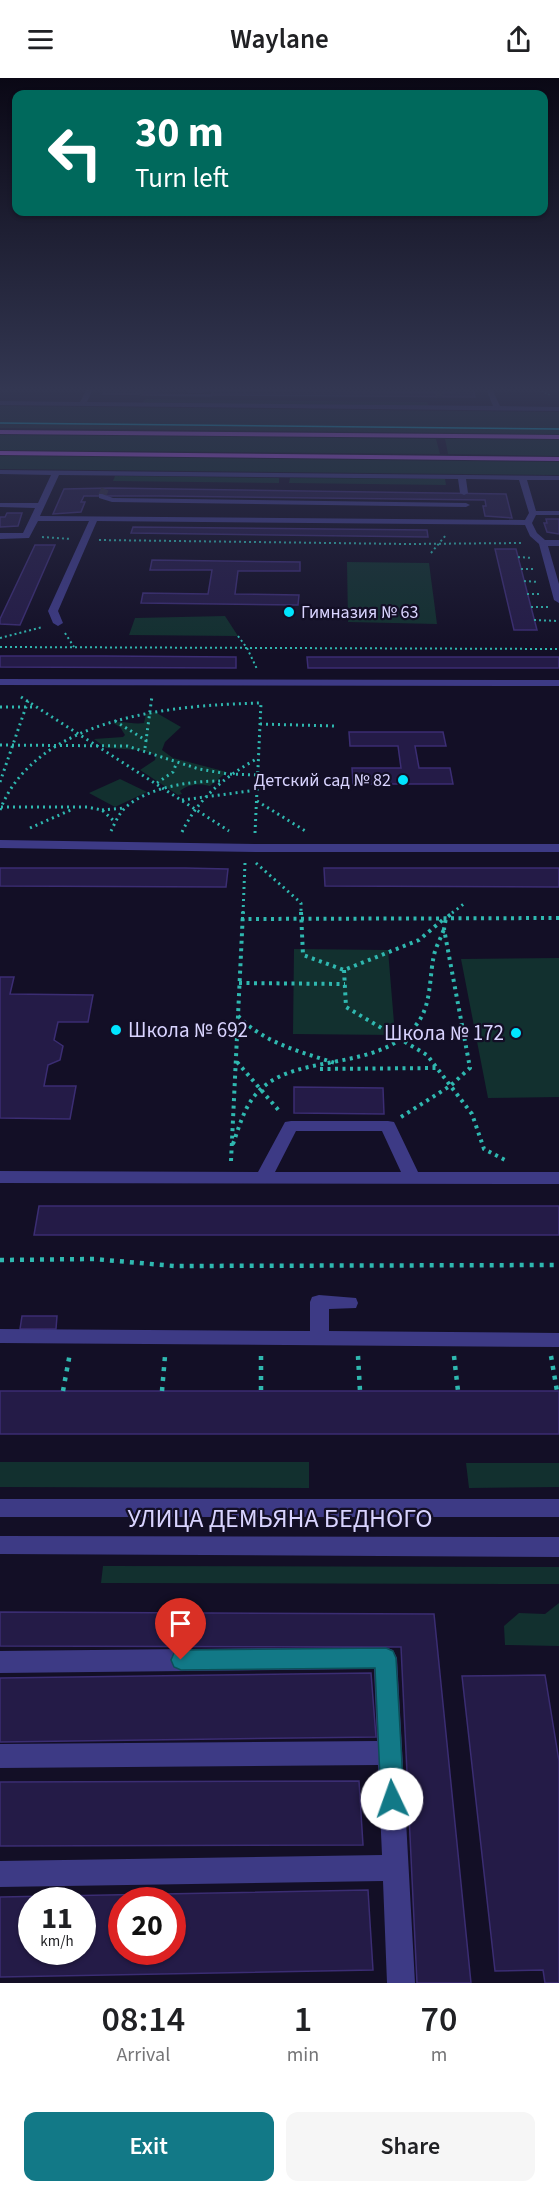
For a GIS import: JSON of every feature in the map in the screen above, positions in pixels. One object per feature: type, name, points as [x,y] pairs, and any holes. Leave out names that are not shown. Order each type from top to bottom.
[{"type":"street","points":[[0,536],[26,536],[53,478]]},
{"type":"street","points":[[109,482],[110,478]]},
{"type":"street","points":[[462,478],[468,522]]},
{"type":"street","points":[[522,478],[533,513],[528,523]]},
{"type":"street","points":[[102,496],[112,500],[465,499]]},
{"type":"street","points":[[58,622],[53,610],[85,540],[112,500]]},
{"type":"street","points":[[0,505],[41,506]]},
{"type":"street","points":[[533,513],[559,513]]},
{"type":"street","points":[[35,518],[528,523]]},
{"type":"street","points":[[468,522],[482,530]]},
{"type":"street","points":[[528,523],[533,534],[543,543],[554,569],[559,600]]},
{"type":"street","points":[[543,543],[559,543]]},
{"type":"street","points":[[1,685],[154,682],[559,683]]},
{"type":"street","points":[[0,844],[249,850],[559,848]]},
{"type":"street","points":[[264,1177],[291,1126],[388,1126],[412,1177]]},
{"type":"street","points":[[0,1177],[559,1178]]},
{"type":"street","points":[[320,1338],[319,1302],[349,1303]]},
{"type":"street","points":[[0,1336],[554,1340]]},
{"type":"street","name":"УЛИЦА ДЕМЬЯНА БЕДНОГО","points":[[0,1508],[559,1508]]},
{"type":"street","name":"УЛИЦА ДЕМЬЯНА БЕДНОГО","points":[[0,1545],[559,1547]]},
{"type":"street","points":[[0,1662],[386,1658],[400,1983]]},
{"type":"street","points":[[0,1756],[390,1753]]},
{"type":"street","points":[[0,1874],[395,1868]]},
{"type":"path","points":[[482,530],[546,553]]},
{"type":"path","points":[[26,536],[85,540],[407,544],[543,543]]},
{"type":"path","points":[[534,620],[559,621]]},
{"type":"path","points":[[0,638],[58,622]]},
{"type":"path","points":[[238,636],[248,648],[262,682]]},
{"type":"path","points":[[0,647],[559,649]]},
{"type":"path","points":[[145,748],[154,682]]},
{"type":"path","points":[[1,685],[165,788],[249,850],[301,903],[303,955],[344,970],[419,940],[465,903]]},
{"type":"path","points":[[0,782],[28,701]]},
{"type":"path","points":[[0,808],[14,783],[32,763],[80,733],[151,711],[190,705],[261,703],[257,800],[241,919],[230,1177]]},
{"type":"path","points":[[0,707],[38,707]]},
{"type":"path","points":[[115,721],[147,741]]},
{"type":"path","points":[[260,724],[334,726]]},
{"type":"path","points":[[0,745],[145,748],[177,762],[228,775],[258,776]]},
{"type":"path","points":[[180,847],[182,832],[204,796],[228,775],[259,758]]},
{"type":"path","points":[[157,783],[173,772],[177,762]]},
{"type":"path","points":[[0,808],[76,807],[102,810],[125,808],[165,788],[189,783],[220,781]]},
{"type":"path","points":[[181,800],[257,790]]},
{"type":"path","points":[[257,800],[332,848]]},
{"type":"path","points":[[27,830],[76,807]]},
{"type":"path","points":[[108,846],[115,822],[125,808]]},
{"type":"path","points":[[102,810],[115,822]]},
{"type":"path","points":[[233,1144],[248,1107],[261,1089],[282,1076],[336,1064],[387,1048],[403,1039],[418,1023],[428,994],[434,954],[446,918]]},
{"type":"path","points":[[241,919],[559,918]]},
{"type":"path","points":[[388,1126],[450,1086],[470,1068],[444,929]]},
{"type":"path","points":[[344,970],[346,1007],[427,1055],[472,1114],[484,1149],[537,1178]]},
{"type":"path","points":[[239,983],[345,984]]},
{"type":"path","points":[[238,1016],[246,1027],[259,1034],[348,1067]]},
{"type":"path","points":[[236,1061],[291,1126]]},
{"type":"path","points":[[307,1070],[348,1067],[436,1068]]},
{"type":"path","points":[[0,1260],[94,1259],[174,1266],[559,1265]]},
{"type":"path","points":[[63,1391],[73,1336]]},
{"type":"path","points":[[162,1391],[166,1337]]},
{"type":"path","points":[[261,1338],[261,1391]]},
{"type":"path","points":[[358,1339],[360,1391]]},
{"type":"path","points":[[452,1339],[458,1391]]},
{"type":"path","points":[[554,1340],[557,1391]]},
{"type":"green space","points":[[114,478],[279,478],[279,483],[113,481]]},
{"type":"green space","points":[[290,478],[445,479],[446,485],[289,483]]},
{"type":"green space","points":[[347,562],[429,563],[437,624],[348,622]]},
{"type":"green space","points":[[225,616],[238,636],[129,635],[135,618]]},
{"type":"green space","points":[[155,712],[181,727],[165,742],[162,750],[173,758],[227,772],[210,786],[198,784],[190,786],[180,791],[182,794],[178,795],[140,770],[155,760],[156,755],[139,750],[106,748],[94,739],[123,737],[125,735],[120,727],[113,723],[144,723],[146,714]]},
{"type":"green space","points":[[120,779],[147,792],[115,807],[89,793]]},
{"type":"green space","points":[[294,949],[388,950],[395,1035],[293,1034]]},
{"type":"green space","name":"Школа № 172","points":[[559,958],[559,1097],[488,1098],[461,959]]},
{"type":"green space","points":[[0,1462],[309,1462],[309,1488],[0,1487]]},
{"type":"green space","points":[[466,1463],[559,1463],[559,1487],[469,1488]]},
{"type":"green space","points":[[103,1566],[559,1567],[559,1584],[101,1583]]},
{"type":"green space","points":[[559,1603],[559,1646],[505,1645],[504,1626],[519,1613],[545,1614]]},
{"type":"building","points":[[64,489],[506,494],[512,518],[485,516],[483,506],[486,506],[485,500],[161,496],[84,496],[81,502],[85,502],[81,512],[53,514]]},
{"type":"building","points":[[7,513],[22,513],[18,526],[0,527],[0,517],[5,517]]},
{"type":"building","points":[[546,519],[559,519],[559,534],[547,532],[544,523],[547,523]]},
{"type":"building","points":[[133,527],[427,530],[428,537],[131,533]]},
{"type":"building","points":[[35,545],[55,545],[20,625],[0,624],[0,619]]},
{"type":"building","points":[[495,549],[516,549],[537,630],[514,630]]},
{"type":"building","points":[[152,560],[300,562],[300,571],[238,571],[235,594],[299,595],[298,605],[141,603],[143,593],[208,594],[212,570],[150,570]]},
{"type":"building","points":[[0,656],[236,657],[236,668],[0,667]]},
{"type":"building","points":[[307,657],[559,657],[559,668],[308,668]]},
{"type":"building","points":[[349,732],[443,732],[446,746],[415,746],[419,768],[450,768],[453,784],[353,784],[352,768],[401,768],[398,746],[350,746]]},
{"type":"building","points":[[0,868],[228,869],[226,887],[0,886]]},
{"type":"building","points":[[324,868],[559,868],[559,887],[325,886]]},
{"type":"building","name":"Школа № 692","points":[[0,977],[14,977],[10,994],[93,995],[88,1022],[58,1022],[54,1040],[63,1046],[60,1060],[48,1065],[44,1086],[76,1086],[70,1119],[0,1118]]},
{"type":"building","points":[[294,1087],[383,1088],[384,1114],[294,1113]]},
{"type":"building","points":[[39,1206],[559,1206],[559,1235],[34,1235]]},
{"type":"building","points":[[22,1316],[57,1316],[56,1329],[20,1329]]},
{"type":"building","points":[[0,1391],[559,1391],[559,1434],[0,1434]]},
{"type":"building","points":[[0,1612],[434,1614],[471,1983],[417,1983],[401,1647],[0,1646]]},
{"type":"building","points":[[371,1673],[376,1737],[0,1742],[0,1678]]},
{"type":"building","points":[[545,1675],[559,1761],[559,1983],[545,1983],[543,1970],[495,1971],[462,1676]]},
{"type":"building","points":[[359,1781],[363,1845],[0,1846],[0,1782]]},
{"type":"building","points":[[368,1890],[373,1970],[0,1977],[0,1897],[18,1897],[18,1965],[96,1965],[96,1895],[108,1895],[108,1965],[186,1965],[186,1893]]},
{"type":"tunnel","points":[[102,496],[105,489]]},
{"type":"place","name":"Гимназия № 63","points":[[289,612]]},
{"type":"place","name":"Детский сад № 82","points":[[403,780]]},
{"type":"place","name":"Школа № 692","points":[[116,1030]]},
{"type":"place","name":"Школа № 172","points":[[516,1033]]},
{"type":"route","points":[[181,1660],[386,1658],[392,1799]]}]
